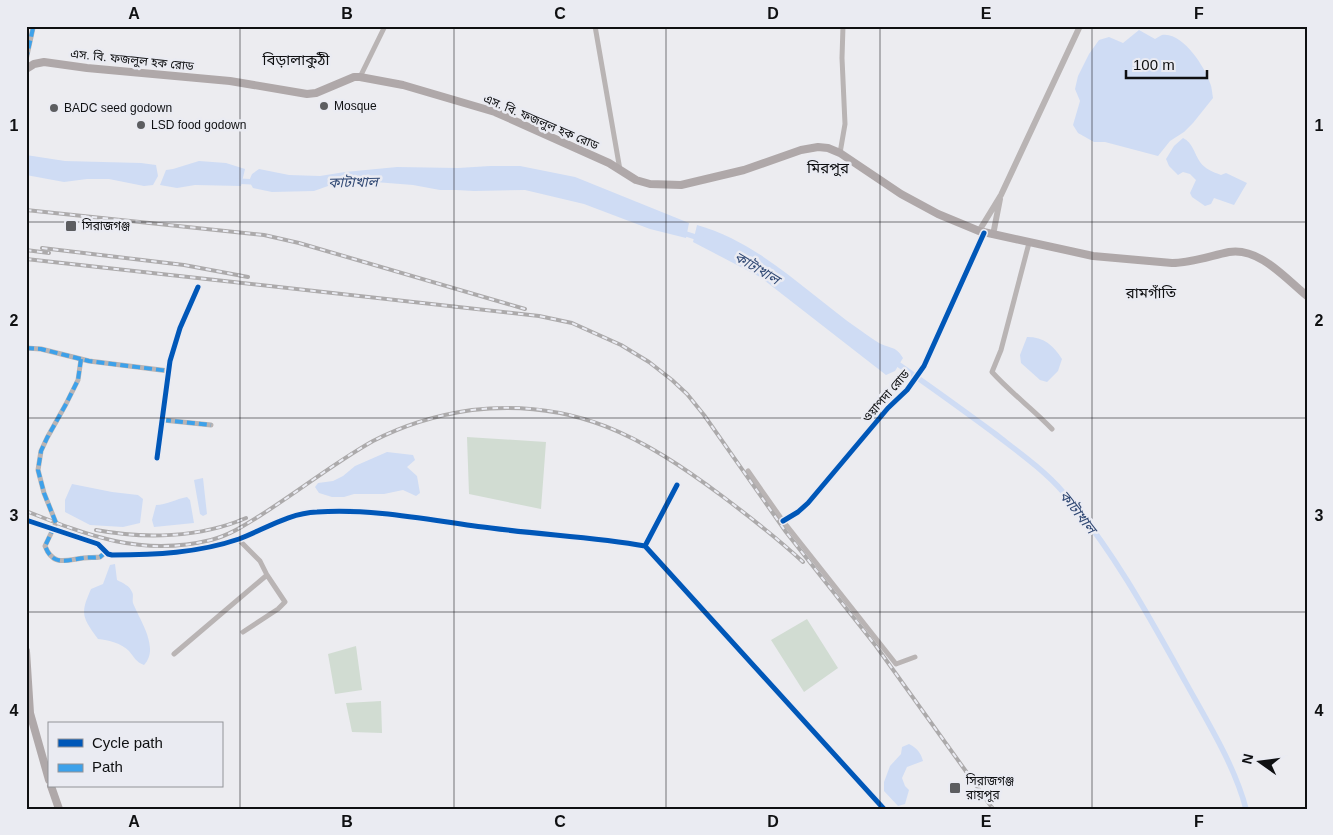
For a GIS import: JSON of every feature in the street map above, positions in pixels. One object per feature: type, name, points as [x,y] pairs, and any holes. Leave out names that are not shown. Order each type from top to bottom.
[{"type":"main road","name":"এস. বি. ফজলুল হক রোড","points":[[26,69],[34,64],[44,62],[87,68],[230,81],[307,94],[316,93],[354,77],[360,77],[403,85],[494,112],[620,170],[636,180],[664,185],[681,185],[744,170],[801,150],[818,147],[828,148],[840,153],[901,194],[930,210],[981,232],[1093,256],[1172,263],[1181,263],[1231,252],[1246,252],[1260,258],[1307,296]]},
{"type":"main road","points":[[26,651],[30,713],[48,776]]},
{"type":"main road","points":[[52,788],[58,809]]},
{"type":"street","points":[[26,60],[32,26]]},
{"type":"street","points":[[360,77],[385,26]]},
{"type":"street","points":[[595,26],[620,170]]},
{"type":"street","points":[[840,153],[846,124],[842,58],[843,26]]},
{"type":"street","name":"ওয়াপদা রোড","points":[[782,521],[803,508],[888,408],[907,390],[924,366],[981,232],[1001,195],[1080,26]]},
{"type":"street","name":"ওয়াপদা রোড","points":[[993,235],[1001,195]]},
{"type":"street","points":[[1029,243],[1003,341],[992,372],[1008,390],[1035,411],[1052,429]]},
{"type":"street","points":[[157,458],[169,371],[180,328],[198,287]]},
{"type":"street","points":[[26,348],[41,349],[81,359],[169,371]]},
{"type":"street","points":[[81,359],[78,380],[41,451],[38,470],[46,499],[56,522],[54,530],[45,546],[48,553],[60,562],[87,557],[100,557],[106,552]]},
{"type":"street","points":[[163,420],[211,425]]},
{"type":"street","points":[[748,471],[782,521],[896,664],[915,657]]},
{"type":"street","points":[[645,546],[677,484]]},
{"type":"street","points":[[26,520],[98,544],[112,556],[162,554],[194,550],[238,539],[286,518],[317,512],[380,514],[493,529],[609,540],[645,546],[884,809]]},
{"type":"street","points":[[238,539],[260,561],[285,602],[278,609],[243,632]]},
{"type":"street","points":[[174,654],[267,575]]},
{"type":"shaded area","points":[[467,437],[546,442],[541,509],[469,494]]},
{"type":"shaded area","points":[[807,619],[838,668],[804,692],[771,640]]},
{"type":"shaded area","points":[[356,646],[362,690],[335,694],[328,654]]},
{"type":"shaded area","points":[[381,701],[382,733],[352,732],[346,703]]},
{"type":"water","points":[[1139,30],[1155,39],[1162,35],[1170,35],[1185,44],[1203,68],[1212,90],[1213,98],[1193,123],[1184,132],[1170,141],[1158,156],[1105,142],[1094,142],[1078,133],[1073,125],[1080,101],[1075,89],[1078,76],[1089,54],[1099,40],[1109,37],[1123,43]]},
{"type":"water","points":[[1183,138],[1193,148],[1200,162],[1207,168],[1221,175],[1226,173],[1247,183],[1234,205],[1214,198],[1211,204],[1205,206],[1192,197],[1190,193],[1196,180],[1190,174],[1183,172],[1178,175],[1169,166],[1166,159],[1174,146]]},
{"type":"water","points":[[26,155],[65,161],[156,165],[158,176],[153,185],[144,186],[109,179],[64,182],[26,175]]},
{"type":"water","points":[[199,161],[226,163],[245,169],[241,186],[195,185],[177,188],[160,185],[166,170]]},
{"type":"water","points":[[520,166],[575,177],[689,223],[686,238],[650,229],[584,204],[525,190],[440,190],[413,185],[375,182],[350,187],[328,186],[314,191],[272,192],[253,188],[249,181],[252,174],[259,169],[289,175],[320,176],[397,167],[458,168]]},
{"type":"water","points":[[697,225],[720,233],[763,256],[871,338],[897,351],[903,358],[895,371],[886,375],[760,277],[693,242]]},
{"type":"water","points":[[1027,337],[1038,338],[1048,343],[1062,359],[1058,371],[1047,382],[1040,380],[1021,363],[1020,355]]},
{"type":"water","points":[[387,452],[413,455],[415,460],[407,467],[417,476],[420,493],[416,496],[403,490],[384,494],[354,494],[344,497],[332,497],[319,493],[315,487],[318,483],[333,481],[343,476],[355,466]]},
{"type":"water","points":[[203,478],[207,514],[203,516],[200,514],[194,480]]},
{"type":"water","points":[[72,484],[138,495],[143,499],[140,523],[123,527],[90,525],[65,512],[65,500]]},
{"type":"water","points":[[187,497],[190,500],[194,523],[154,527],[152,520],[156,505]]},
{"type":"water","points":[[115,564],[117,580],[131,590],[133,603],[147,634],[150,651],[144,665],[119,644],[98,639],[84,615],[85,604],[91,589],[103,584],[110,565]]},
{"type":"water","points":[[909,744],[918,751],[923,761],[907,767],[902,778],[909,790],[905,804],[898,806],[884,791],[884,782],[890,766],[901,754],[902,747]]},
{"type":"waterway","name":"কাটাখাল","points":[[235,181],[256,182]]},
{"type":"waterway","name":"কাটাখাল","points":[[680,232],[702,239]]},
{"type":"waterway","name":"কাটাখাল","points":[[892,360],[1030,461],[1056,484],[1081,514],[1114,560],[1172,658],[1228,760],[1246,809]]},
{"type":"railway","points":[[26,210],[264,235],[299,243],[525,309]]},
{"type":"railway","points":[[42,248],[184,265],[248,277]]},
{"type":"railway","points":[[26,250],[49,253]]},
{"type":"railway","points":[[26,259],[539,316],[572,323],[621,345],[649,362],[672,380],[687,394],[704,415],[786,532],[876,646],[993,809]]},
{"type":"railway","points":[[26,511],[94,536],[116,541],[139,545],[186,545],[211,540],[231,533],[275,506],[344,458],[373,441],[409,425],[472,410],[509,408],[543,410],[575,416],[606,426],[664,456],[722,496],[803,562]]},
{"type":"railway","points":[[96,530],[133,535],[172,535],[210,530],[246,518]]},
{"type":"marked path","points":[[26,60],[32,26]]},
{"type":"marked path","points":[[26,348],[41,349],[89,361],[169,371]]},
{"type":"marked path","points":[[81,359],[78,380],[41,451],[38,470],[44,493],[56,523],[45,546],[52,557],[61,561],[100,557],[106,552]]},
{"type":"marked path","points":[[163,420],[211,425]]},
{"type":"cycle path","points":[[783,521],[808,503],[888,408],[907,390],[924,366],[984,233]]},
{"type":"cycle path","points":[[157,458],[170,361],[180,328],[198,287]]},
{"type":"cycle path","points":[[677,485],[645,546],[884,809]]},
{"type":"cycle path","points":[[26,520],[98,544],[108,554],[112,555],[160,554],[224,544],[297,515],[339,511],[383,513],[645,546]]},
{"type":"place","name":"Mosque","points":[[324,106]]},
{"type":"place","name":"BADC seed godown","points":[[54,108]]},
{"type":"place","name":"LSD food godown","points":[[141,125]]},
{"type":"place","name":"সিরাজগঞ্জ","points":[[71,226]]},
{"type":"place","name":"সিরাজগঞ্জ রায়পুর","points":[[955,788]]},
{"type":"district","name":"বিড়ালাকুঠী","points":[[296,59]]},
{"type":"district","name":"মিরপুর","points":[[828,167]]},
{"type":"district","name":"রামগাঁতি","points":[[1151,292]]}]
